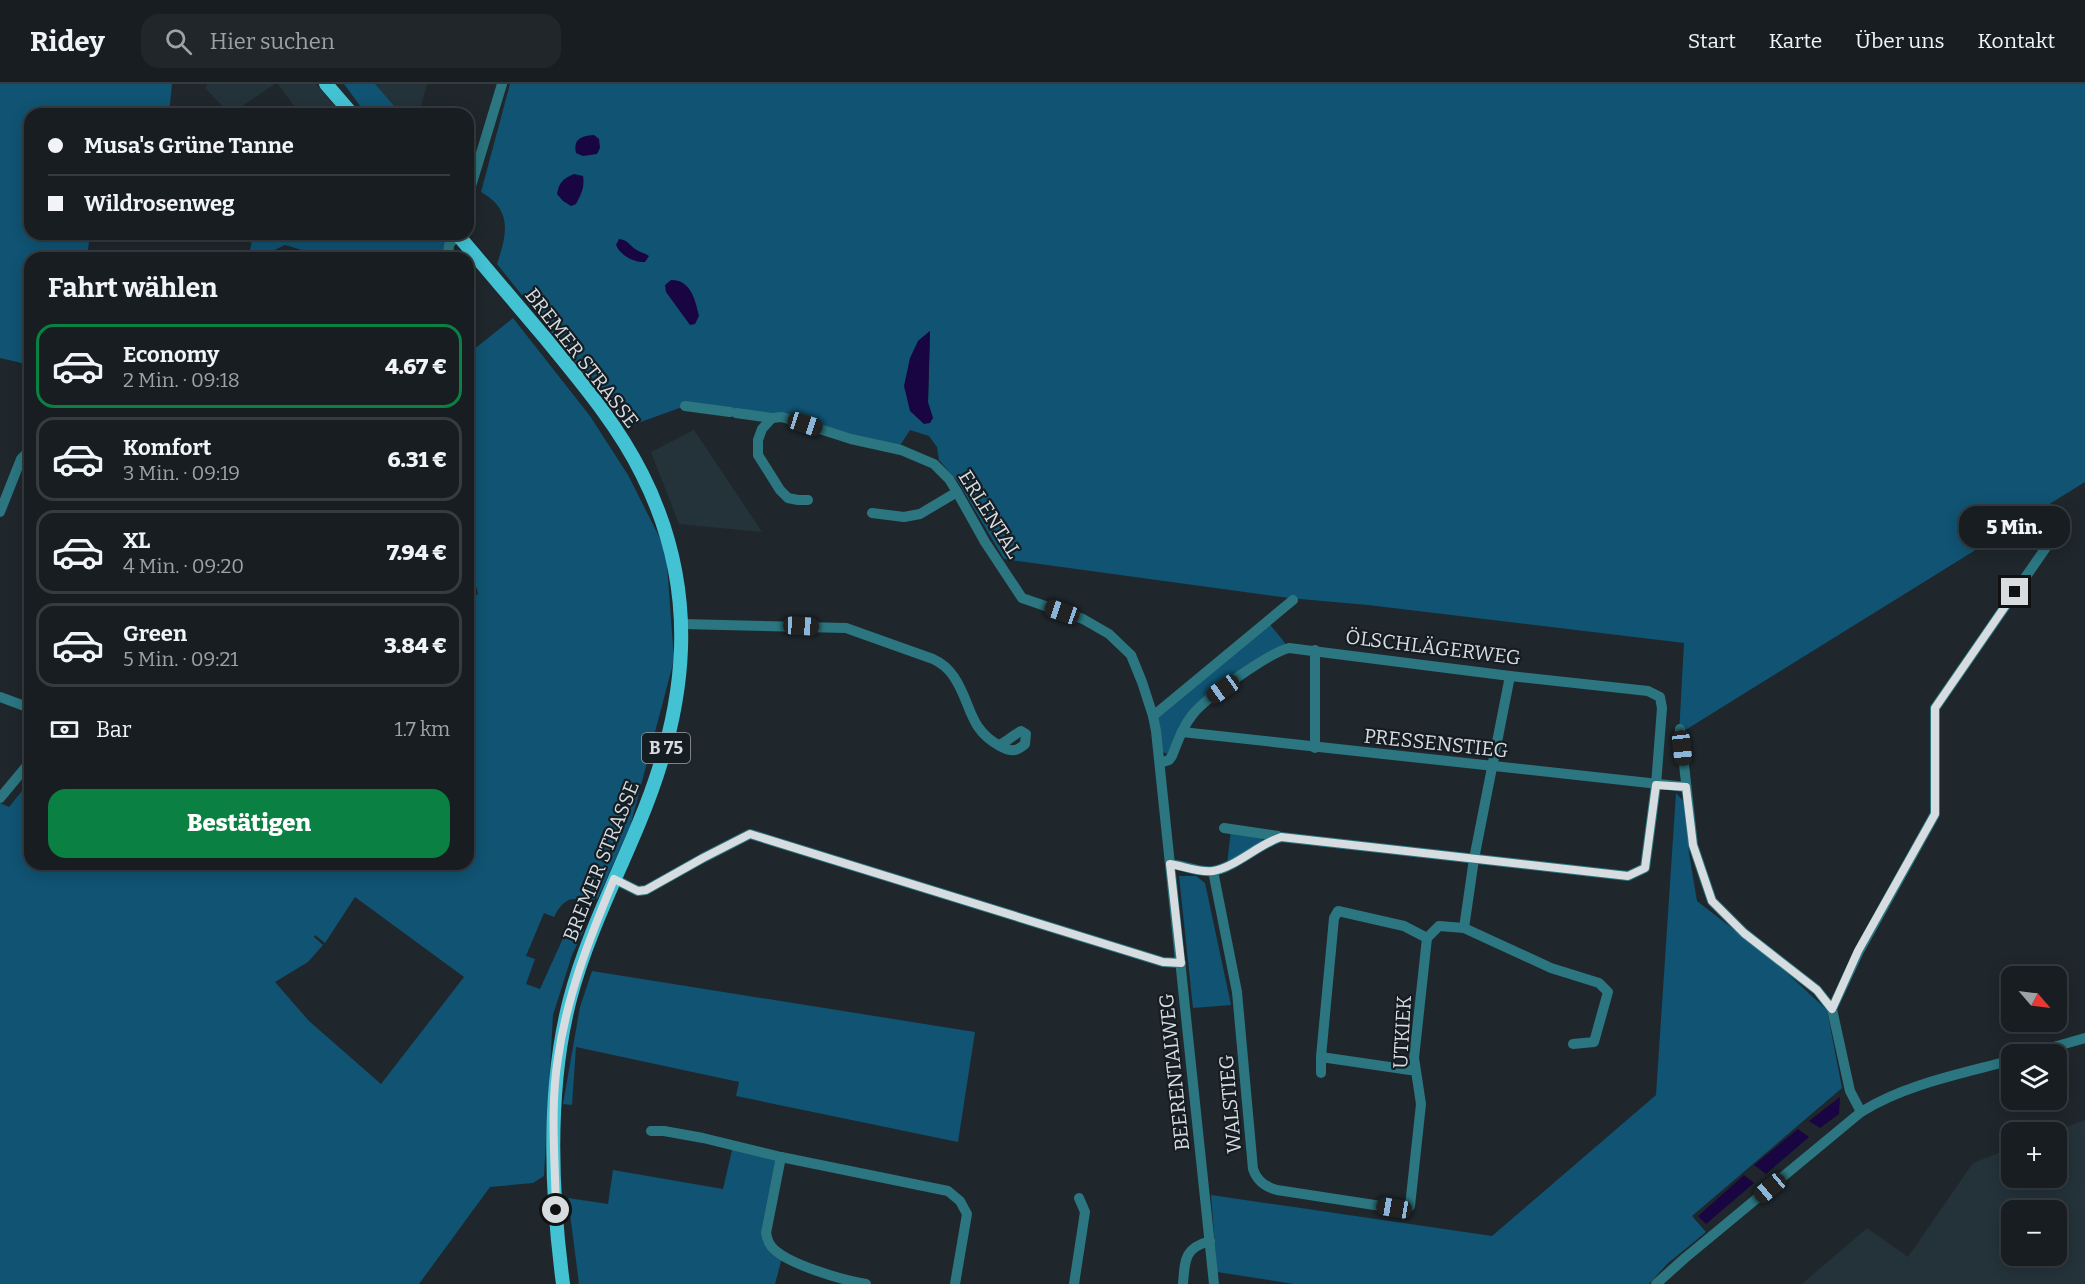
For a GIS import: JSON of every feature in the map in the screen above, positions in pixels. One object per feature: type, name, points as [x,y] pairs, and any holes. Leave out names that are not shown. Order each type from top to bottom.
[{"type":"main road","points":[[326,84],[347,108]]},
{"type":"main road","points":[[332,84],[348,108]]},
{"type":"main road","name":"BREMER STRASSE","points":[[462,240],[472,252]]},
{"type":"main road","name":"BREMER STRASSE","points":[[474,254],[587,388],[616,429],[643,476],[670,547],[682,624],[681,670],[663,760],[651,796],[614,879],[576,978],[557,1060],[554,1121],[556,1221],[562,1284]]},
{"type":"street","points":[[474,176],[502,84]]},
{"type":"street","name":"ERLENTAL","points":[[685,406],[772,418],[783,417],[850,439],[901,450],[934,464],[949,479],[985,542],[1022,598],[1083,619],[1109,634],[1131,655],[1154,716]]},
{"type":"street","points":[[772,418],[762,429],[758,440],[758,455],[780,490],[788,498],[808,500]]},
{"type":"street","points":[[0,512],[24,456]]},
{"type":"street","points":[[872,513],[904,517],[920,514],[957,492]]},
{"type":"street","points":[[1832,1009],[1858,951],[1935,814],[1935,708],[2065,520]]},
{"type":"street","points":[[1154,716],[1293,600]]},
{"type":"street","points":[[682,624],[846,628],[933,659],[944,664],[955,678],[982,735],[999,745]]},
{"type":"street","name":"ÖLSCHLÄGERWEG","points":[[1160,763],[1169,760],[1172,756],[1194,712],[1274,654],[1289,648],[1648,691],[1660,697],[1662,708],[1656,785]]},
{"type":"street","points":[[1316,650],[1316,748]]},
{"type":"street","points":[[1464,928],[1474,859],[1510,676]]},
{"type":"street","points":[[0,697],[24,706]]},
{"type":"street","name":"BEERENTALWEG","points":[[1154,716],[1214,1284]]},
{"type":"street","points":[[1680,729],[1693,845],[1712,901],[1744,933],[1817,990],[1832,1009],[1850,1091],[1861,1112]]},
{"type":"street","name":"PRESSENSTIEG","points":[[1182,732],[1686,787]]},
{"type":"street","points":[[0,798],[24,769]]},
{"type":"street","points":[[1224,828],[1281,837],[1628,876],[1645,868],[1656,785]]},
{"type":"street","points":[[614,879],[638,891],[646,890],[750,834],[1163,962],[1181,963]]},
{"type":"street","points":[[1170,864],[1214,871],[1281,837]]},
{"type":"street","name":"WALSTIEG","points":[[1214,871],[1242,1028],[1251,1152],[1255,1175],[1263,1184],[1277,1190],[1394,1208],[1410,1206]]},
{"type":"street","points":[[1321,1073],[1334,918],[1338,911],[1404,926],[1427,938],[1439,926],[1464,928],[1551,968],[1599,984],[1608,992],[1594,1042],[1573,1044]]},
{"type":"street","name":"UTKIEK","points":[[1410,1206],[1421,1104],[1415,1069],[1427,938]]},
{"type":"street","points":[[2064,1044],[2085,1038]]},
{"type":"street","points":[[1321,1057],[1415,1069]]},
{"type":"street","points":[[1656,1284],[1861,1112],[1882,1100],[1920,1085],[2001,1063]]},
{"type":"street","points":[[651,1131],[693,1136],[781,1157],[938,1188],[955,1195],[965,1208],[967,1221],[955,1284]]},
{"type":"street","points":[[781,1157],[769,1215],[767,1237],[772,1248],[813,1269],[866,1284]]},
{"type":"street","points":[[1074,1284],[1085,1212],[1079,1198]]},
{"type":"street","points":[[1183,1284],[1187,1256],[1196,1246],[1210,1241]]},
{"type":"shaded area","points":[[0,84],[172,84],[170,108],[24,108],[24,240],[89,240],[88,252],[24,252],[24,364],[0,358]]},
{"type":"shaded area","points":[[207,84],[275,84],[239,108],[224,108],[205,88]]},
{"type":"shaded area","points":[[278,84],[316,84],[337,108],[296,108]]},
{"type":"shaded area","points":[[344,84],[375,84],[396,108],[362,108]]},
{"type":"shaded area","points":[[373,84],[427,84],[421,108],[394,108]]},
{"type":"shaded area","points":[[510,84],[2085,84],[2085,482],[1679,734],[1684,643],[1368,605],[1289,598],[1004,559],[958,482],[939,460],[937,447],[929,436],[910,430],[899,447],[762,417],[685,406],[627,427],[497,264],[505,233],[503,215],[491,199],[481,192]],"holes":[[[930,331],[928,402],[918,341]]]},
{"type":"shaded area","points":[[594,135],[599,139],[600,148],[597,154],[583,156],[576,153],[575,148],[579,139]]},
{"type":"shaded area","points":[[574,174],[583,176],[583,183],[576,204],[571,206],[557,194],[562,181]]},
{"type":"shaded area","points":[[619,239],[649,256],[645,262],[632,260],[624,255],[616,245]]},
{"type":"shaded area","points":[[252,240],[445,240],[451,248],[451,252],[309,252],[285,245],[270,252],[250,252]]},
{"type":"shaded area","points":[[671,280],[683,283],[691,292],[699,316],[695,324],[690,325],[666,292],[665,285]]},
{"type":"shaded area","points":[[513,318],[590,416],[628,475],[666,550],[674,660],[630,827],[598,898],[585,902],[575,899],[566,901],[554,917],[544,913],[526,956],[535,959],[526,984],[540,989],[569,925],[575,925],[584,930],[572,955],[553,1015],[544,1176],[533,1183],[490,1187],[419,1284],[0,1284],[0,803],[9,807],[24,788],[24,870],[474,870],[474,596],[478,594],[474,578],[474,349]],"holes":[[[355,897],[464,977],[381,1084],[309,1021],[275,982],[308,962],[323,945],[314,937],[315,935],[325,943]]]},
{"type":"shaded area","points":[[930,331],[928,402],[933,418],[930,423],[924,424],[910,411],[904,386],[910,358],[918,341]]},
{"type":"shaded area","points":[[694,430],[762,532],[679,524],[651,452]]},
{"type":"shaded area","points":[[1268,622],[1289,648],[1194,713],[1172,756],[1163,752],[1153,716]]},
{"type":"shaded area","points":[[1676,793],[1685,803],[1689,853],[1697,901],[1773,960],[1827,1010],[1842,1088],[1692,1216],[1706,1232],[1667,1264],[1649,1284],[1294,1284],[1217,1272],[1211,1195],[1492,1236],[1656,1095]]},
{"type":"shaded area","points":[[1231,829],[1263,834],[1261,846],[1227,865]]},
{"type":"shaded area","points":[[1179,876],[1196,876],[1205,883],[1231,1005],[1193,1008]]},
{"type":"shaded area","points":[[592,971],[975,1032],[958,1142],[736,1096],[739,1082],[576,1047],[572,1105],[563,1104],[580,1007]]},
{"type":"shaded area","points":[[1840,1097],[1839,1114],[1820,1128],[1809,1121]]},
{"type":"shaded area","points":[[2085,1120],[2085,1284],[1802,1284],[1867,1228],[1908,1257],[1973,1163],[2001,1152],[2001,1188],[2067,1188],[2067,1127]]},
{"type":"shaded area","points":[[1798,1129],[1809,1137],[1766,1174],[1754,1165]]},
{"type":"shaded area","points":[[733,1146],[781,1157],[766,1233],[783,1254],[775,1284],[579,1284],[568,1198],[608,1204],[613,1170],[723,1189]]},
{"type":"shaded area","points":[[1744,1175],[1754,1183],[1706,1224],[1698,1216]]},
{"type":"route","points":[[556,1210],[554,1121],[557,1060],[576,978],[614,879],[638,891],[646,890],[750,834],[1163,962],[1181,963],[1170,864],[1214,871],[1281,837],[1628,876],[1645,868],[1656,785],[1686,787],[1693,845],[1712,901],[1744,933],[1817,990],[1832,1009],[1858,951],[1935,814],[1935,708],[2015,592]]}]
